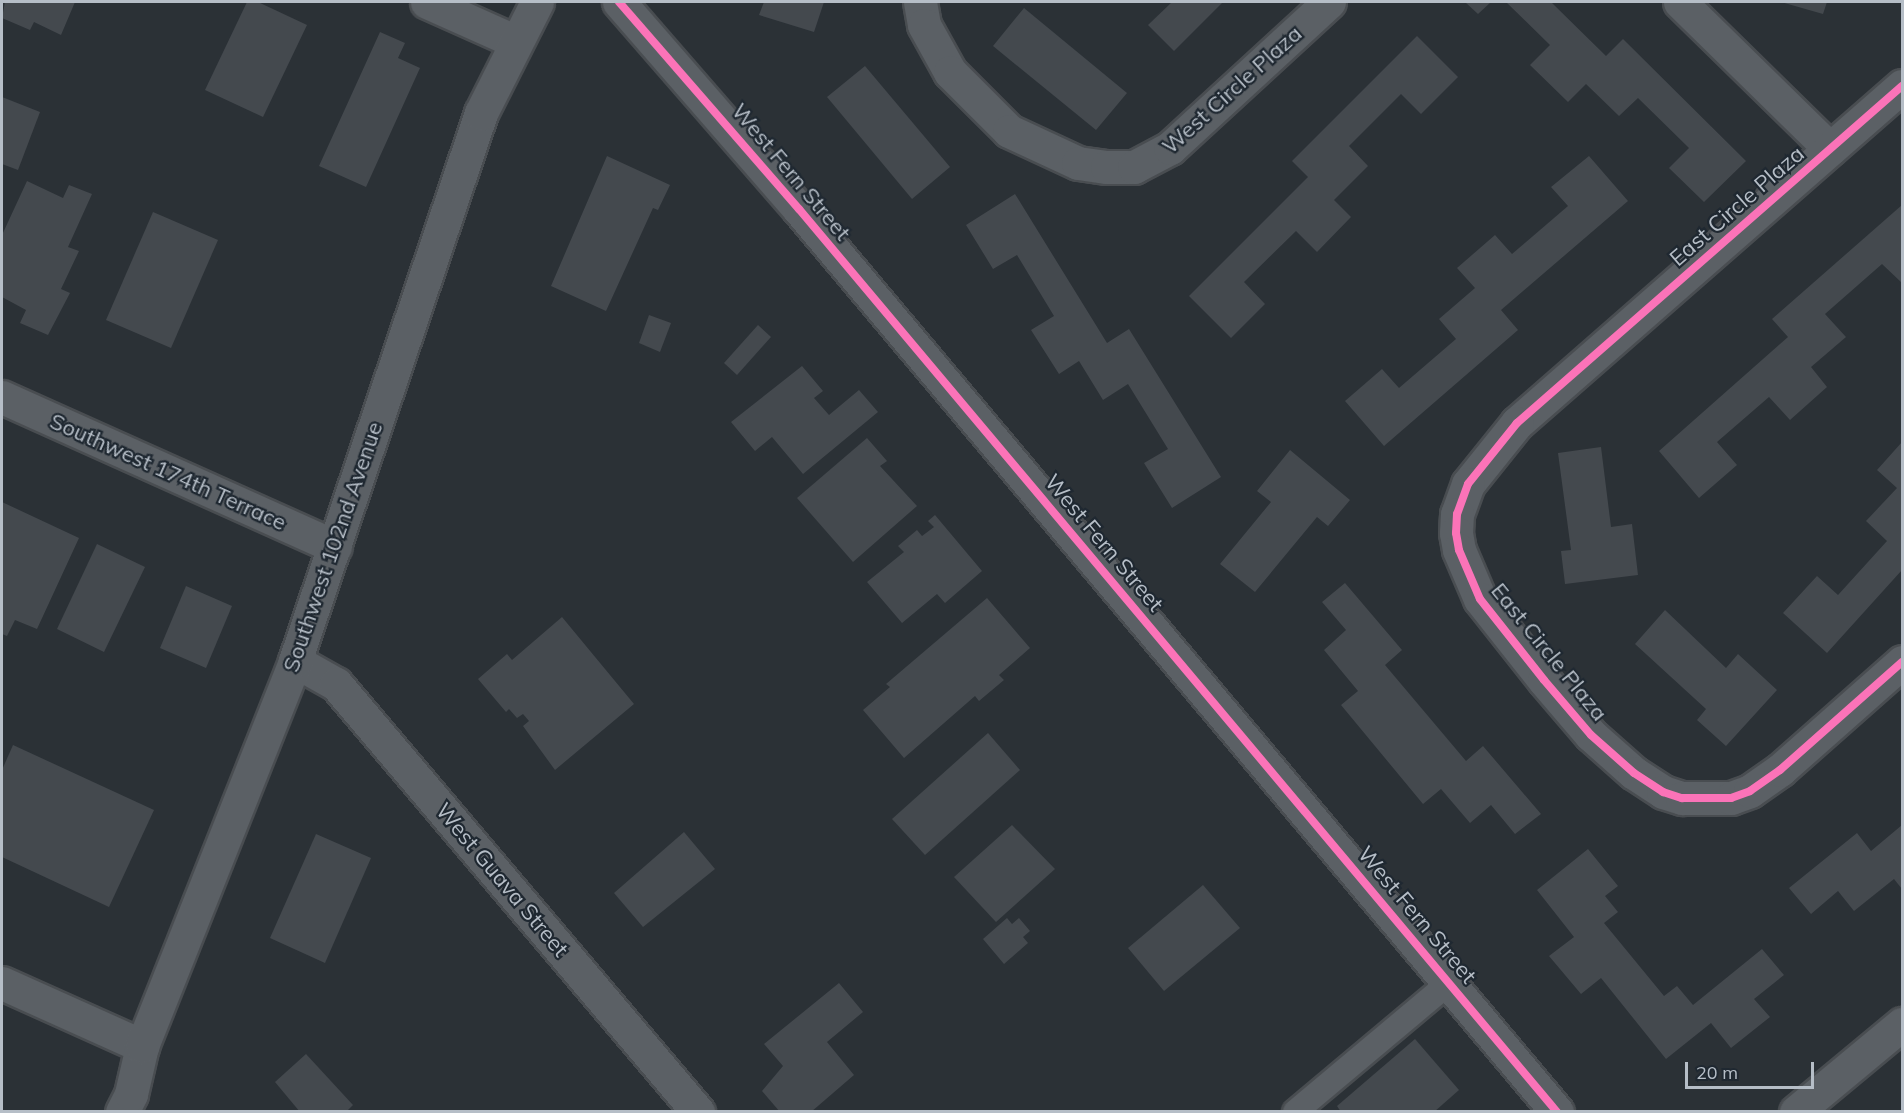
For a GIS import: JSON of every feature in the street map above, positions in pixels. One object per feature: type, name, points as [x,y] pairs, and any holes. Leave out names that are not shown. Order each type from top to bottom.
[{"type":"street","points":[[426,2],[514,40]]},
{"type":"street","name":"Southwest 102nd Avenue","points":[[129,1106],[142,1046],[295,661],[449,201],[481,113],[514,40],[537,2]]},
{"type":"street","name":"West Fern Street","points":[[619,2],[724,121],[1557,1112]]},
{"type":"street","name":"West Circle Plaza","points":[[920,2],[924,25],[950,72],[1009,131],[1078,163],[1107,167],[1134,167],[1170,148],[1329,2]]},
{"type":"street","points":[[1680,2],[1830,149]]},
{"type":"street","name":"East Circle Plaza","points":[[1902,87],[1510,429],[1468,484],[1457,514],[1456,533],[1459,550],[1480,599],[1564,704],[1592,735],[1634,773],[1663,792],[1682,798],[1731,798],[1750,791],[1780,770],[1902,662]]},
{"type":"street","name":"Southwest 174th Terrace","points":[[2,397],[335,547]]},
{"type":"street","name":"West Guava Street","points":[[295,661],[336,684],[698,1112]]},
{"type":"street","points":[[2,983],[142,1046]]},
{"type":"street","points":[[1796,1112],[1902,1024]]},
{"type":"lane","points":[[1294,1112],[1449,982]]},
{"type":"building","points":[[5,2],[75,2],[61,35],[34,22],[30,30],[2,18]]},
{"type":"building","points":[[247,2],[258,2],[307,25],[263,117],[205,90]]},
{"type":"building","points":[[764,2],[824,2],[814,32],[759,15]]},
{"type":"building","points":[[1172,2],[1223,2],[1174,51],[1148,25]]},
{"type":"building","points":[[1465,2],[1491,2],[1478,14]]},
{"type":"building","points":[[1506,2],[1551,2],[1606,56],[1623,39],[1746,161],[1704,202],[1669,168],[1689,148],[1638,98],[1619,116],[1586,84],[1568,102],[1530,65],[1550,45]]},
{"type":"building","points":[[1781,2],[1827,2],[1823,14]]},
{"type":"building","points":[[1024,8],[1127,93],[1096,130],[993,46]]},
{"type":"building","points":[[380,32],[405,43],[398,58],[420,68],[366,187],[319,166]]},
{"type":"building","points":[[1417,36],[1458,77],[1421,114],[1401,94],[1349,146],[1368,166],[1334,200],[1351,217],[1317,252],[1296,231],[1244,282],[1265,304],[1231,338],[1189,296],[1308,177],[1292,161]]},
{"type":"building","points":[[865,66],[950,167],[912,199],[827,97]]},
{"type":"building","points":[[2,97],[40,112],[18,170],[2,164]]},
{"type":"building","points":[[607,156],[670,185],[658,210],[653,208],[606,311],[551,286]]},
{"type":"building","points":[[1589,156],[1628,201],[1501,310],[1518,330],[1384,446],[1345,401],[1382,369],[1399,388],[1456,339],[1439,319],[1475,288],[1457,268],[1495,235],[1512,254],[1568,206],[1551,187]]},
{"type":"building","points":[[27,181],[63,198],[69,185],[92,194],[68,247],[79,251],[61,289],[70,293],[48,335],[20,323],[26,310],[2,297],[2,235]]},
{"type":"building","points":[[1015,194],[1107,343],[1129,329],[1221,477],[1172,508],[1144,463],[1168,449],[1128,384],[1103,400],[1079,361],[1059,374],[1031,330],[1054,316],[1017,255],[993,269],[966,225]]},
{"type":"building","points":[[1902,205],[1902,283],[1882,264],[1825,314],[1846,337],[1811,367],[1827,387],[1790,420],[1769,397],[1717,442],[1737,465],[1699,498],[1659,451],[1788,337],[1772,319]]},
{"type":"building","points":[[153,212],[218,240],[171,348],[106,320]]},
{"type":"building","points":[[649,315],[671,323],[660,352],[639,343]]},
{"type":"building","points":[[758,325],[771,337],[737,375],[724,363]]},
{"type":"building","points":[[802,366],[823,391],[814,398],[829,415],[859,390],[878,412],[803,474],[772,437],[755,451],[731,422]]},
{"type":"building","points":[[867,438],[887,461],[880,466],[917,506],[853,562],[797,498]]},
{"type":"building","points":[[1902,442],[1902,570],[1827,653],[1783,613],[1817,576],[1838,595],[1887,541],[1866,521],[1897,488],[1877,470]]},
{"type":"building","points":[[1601,447],[1611,527],[1632,524],[1638,575],[1565,584],[1561,551],[1571,550],[1558,453]]},
{"type":"building","points":[[1290,450],[1350,500],[1328,526],[1317,517],[1255,592],[1220,564],[1271,502],[1257,491]]},
{"type":"building","points":[[2,502],[79,538],[37,629],[15,620],[7,636],[2,634]]},
{"type":"building","points":[[935,515],[982,571],[945,603],[937,594],[902,623],[867,582],[904,552],[898,546],[917,530],[922,536],[934,527],[928,521]]},
{"type":"building","points":[[97,544],[145,567],[104,652],[57,629]]},
{"type":"building","points":[[1345,583],[1402,650],[1385,665],[1466,761],[1483,746],[1541,814],[1515,834],[1491,805],[1470,823],[1441,789],[1423,804],[1341,705],[1358,691],[1324,650],[1346,630],[1322,602]]},
{"type":"building","points":[[186,586],[232,606],[206,668],[160,648]]},
{"type":"building","points":[[987,598],[1030,648],[999,675],[1004,680],[979,701],[975,696],[904,758],[863,710],[890,687],[886,684]]},
{"type":"building","points":[[1665,610],[1726,668],[1738,654],[1777,690],[1726,746],[1697,720],[1706,709],[1635,644]]},
{"type":"building","points":[[562,617],[634,704],[555,770],[523,726],[529,721],[523,714],[517,718],[509,709],[506,712],[478,679],[507,654],[512,660]]},
{"type":"building","points":[[988,733],[1020,770],[925,855],[892,819]]},
{"type":"building","points":[[13,745],[154,810],[109,907],[2,857],[2,770]]},
{"type":"building","points":[[1012,825],[1055,869],[996,922],[954,877]]},
{"type":"building","points":[[1902,825],[1902,889],[1894,879],[1854,911],[1838,891],[1811,914],[1789,888],[1857,833],[1871,851]]},
{"type":"building","points":[[684,832],[715,869],[643,927],[614,893]]},
{"type":"building","points":[[316,834],[371,858],[325,963],[270,938]]},
{"type":"building","points":[[1588,849],[1618,886],[1605,896],[1618,912],[1604,923],[1664,996],[1677,986],[1693,1005],[1762,949],[1784,975],[1754,999],[1770,1017],[1731,1048],[1711,1023],[1666,1059],[1601,978],[1581,994],[1549,956],[1574,937],[1537,890]]},
{"type":"building","points":[[1203,885],[1240,928],[1164,991],[1128,948]]},
{"type":"building","points":[[1007,918],[1012,924],[1019,918],[1030,931],[1023,937],[1028,943],[1004,964],[983,939]]},
{"type":"building","points":[[839,983],[863,1012],[827,1042],[854,1075],[811,1112],[780,1112],[762,1091],[783,1066],[764,1044]]},
{"type":"building","points":[[1415,1039],[1459,1090],[1434,1112],[1341,1112],[1337,1106]]},
{"type":"building","points":[[306,1054],[353,1105],[346,1112],[300,1112],[275,1082]]},
{"type":"cycle path","points":[[619,2],[799,209],[1557,1112]]},
{"type":"cycle path","points":[[1902,86],[1517,423],[1468,484],[1457,514],[1456,533],[1459,550],[1480,599],[1544,680],[1591,735],[1634,773],[1663,792],[1682,798],[1731,798],[1750,791],[1780,770],[1902,662]]}]
